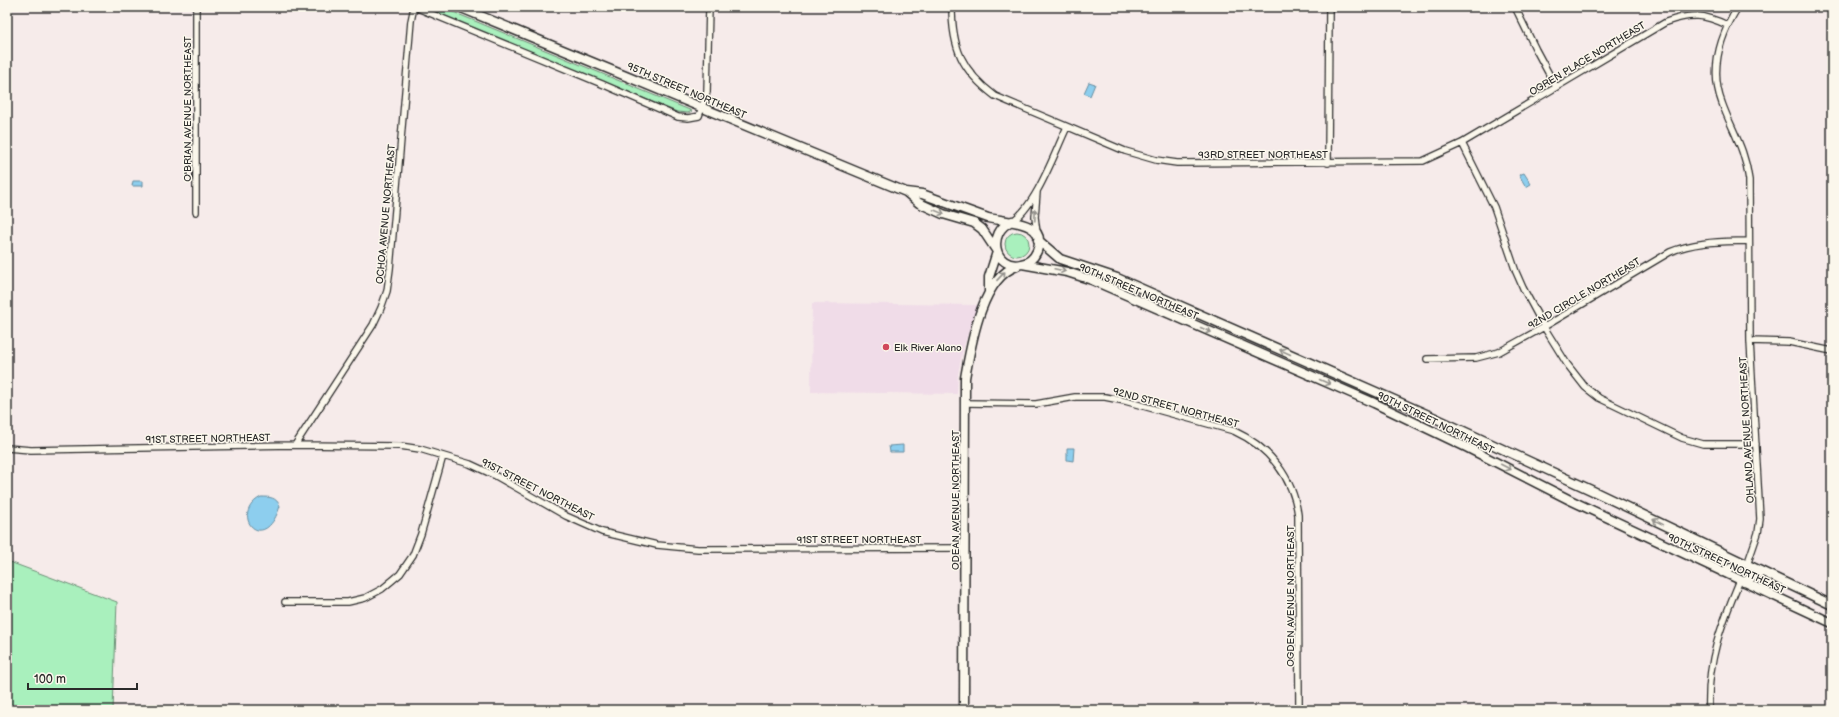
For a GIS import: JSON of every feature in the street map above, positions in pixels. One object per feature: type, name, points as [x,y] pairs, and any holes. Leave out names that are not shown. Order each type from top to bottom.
[{"type":"main road","name":"95TH STREET NORTHEAST","points":[[459,7],[906,192]]},
{"type":"main road","points":[[906,192],[922,194],[988,218],[1025,223],[1031,227],[1038,239],[1038,250],[1035,256],[1020,265],[1004,261],[982,230],[974,223],[943,214],[919,204],[906,192]]},
{"type":"main road","points":[[997,252],[995,242],[997,235],[1006,224],[1012,221]]},
{"type":"main road","name":"90TH STREET NORTHEAST","points":[[1038,239],[1060,259],[1117,278],[1433,417],[1591,490],[1832,606]]},
{"type":"main road","name":"ODEAN AVENUE NORTHEAST","points":[[989,293],[989,277],[997,252]]},
{"type":"main road","name":"90TH STREET NORTHEAST","points":[[1020,265],[1067,272],[1092,280],[1374,403],[1722,572],[1832,623]]},
{"type":"main road","name":"ODEAN AVENUE NORTHEAST","points":[[964,710],[965,378],[970,350],[989,293],[1003,273],[1020,265]]},
{"type":"main road","points":[[1722,572],[1744,564]]},
{"type":"main road","points":[[1742,581],[1761,572]]},
{"type":"street","name":"O'BRIAN AVENUE NORTHEAST","points":[[196,7],[196,212]]},
{"type":"street","points":[[414,7],[582,75],[678,118],[699,116],[703,108],[707,92],[709,7]]},
{"type":"street","name":"OCHOA AVENUE NORTHEAST","points":[[295,445],[373,325],[387,291],[411,21],[414,7]]},
{"type":"street","points":[[952,7],[954,37],[959,54],[964,65],[980,84],[995,96],[1067,127],[1037,192],[1020,217],[1012,221]]},
{"type":"street","points":[[1328,163],[1329,7]]},
{"type":"street","points":[[1515,7],[1556,87]]},
{"type":"street","name":"OHLAND AVENUE NORTHEAST","points":[[1738,7],[1727,25],[1718,54],[1717,86],[1722,102],[1742,147],[1747,166],[1750,341],[1760,519],[1758,533],[1744,564]]},
{"type":"street","name":"OGREN PLACE NORTHEAST","points":[[1462,143],[1666,22],[1678,18],[1697,15],[1706,16],[1727,25]]},
{"type":"street","name":"93RD STREET NORTHEAST","points":[[1067,127],[1132,154],[1161,161],[1200,163],[1423,161],[1462,143]]},
{"type":"street","points":[[1462,143],[1494,206],[1518,277],[1544,327],[1585,387],[1599,398],[1673,434],[1693,441],[1723,445],[1756,444]]},
{"type":"street","points":[[1037,192],[1035,217],[1038,239]]},
{"type":"street","name":"92ND CIRCLE NORTHEAST","points":[[1427,359],[1476,358],[1499,352],[1670,252],[1683,247],[1713,242],[1749,241]]},
{"type":"street","points":[[1750,341],[1790,342],[1832,351]]},
{"type":"street","name":"92ND STREET NORTHEAST","points":[[965,403],[1036,404],[1090,396],[1126,401],[1234,431],[1246,436],[1264,449],[1273,459],[1289,483]]},
{"type":"street","name":"91ST STREET NORTHEAST","points":[[7,448],[31,450],[295,445],[400,446],[470,464],[496,476],[560,513],[589,527],[657,546],[698,549],[965,548]]},
{"type":"street","points":[[285,602],[348,602],[365,598],[382,589],[400,574],[413,556],[421,534],[443,456]]},
{"type":"street","name":"OGDEN AVENUE NORTHEAST","points":[[1289,483],[1296,502],[1298,515],[1300,710]]},
{"type":"street","points":[[1709,710],[1709,682],[1713,656],[1724,618],[1742,581]]},
{"type":"shaded area","points":[[812,303],[978,305],[963,349],[958,374],[957,394],[811,392]]},
{"type":"green space","points":[[423,7],[441,7],[692,111],[688,113],[677,112]]},
{"type":"green space","points":[[1012,232],[1022,232],[1029,239],[1029,249],[1022,256],[1012,256],[1005,249],[1005,239]]},
{"type":"green space","points":[[7,561],[117,602],[113,710],[7,710]]},
{"type":"water","points":[[1089,82],[1095,84],[1090,96],[1084,93]]},
{"type":"water","points":[[1524,173],[1531,184],[1526,187],[1519,175]]},
{"type":"water","points":[[133,181],[143,181],[143,186],[132,186]]},
{"type":"water","points":[[903,445],[903,452],[890,452],[889,446]]},
{"type":"water","points":[[1067,448],[1074,448],[1073,461],[1067,460]]},
{"type":"water","points":[[261,497],[272,498],[277,501],[280,506],[273,521],[266,528],[258,530],[252,527],[248,521],[248,513],[252,504]]},
{"type":"place","name":"Elk River Alano","points":[[886,347]]}]
